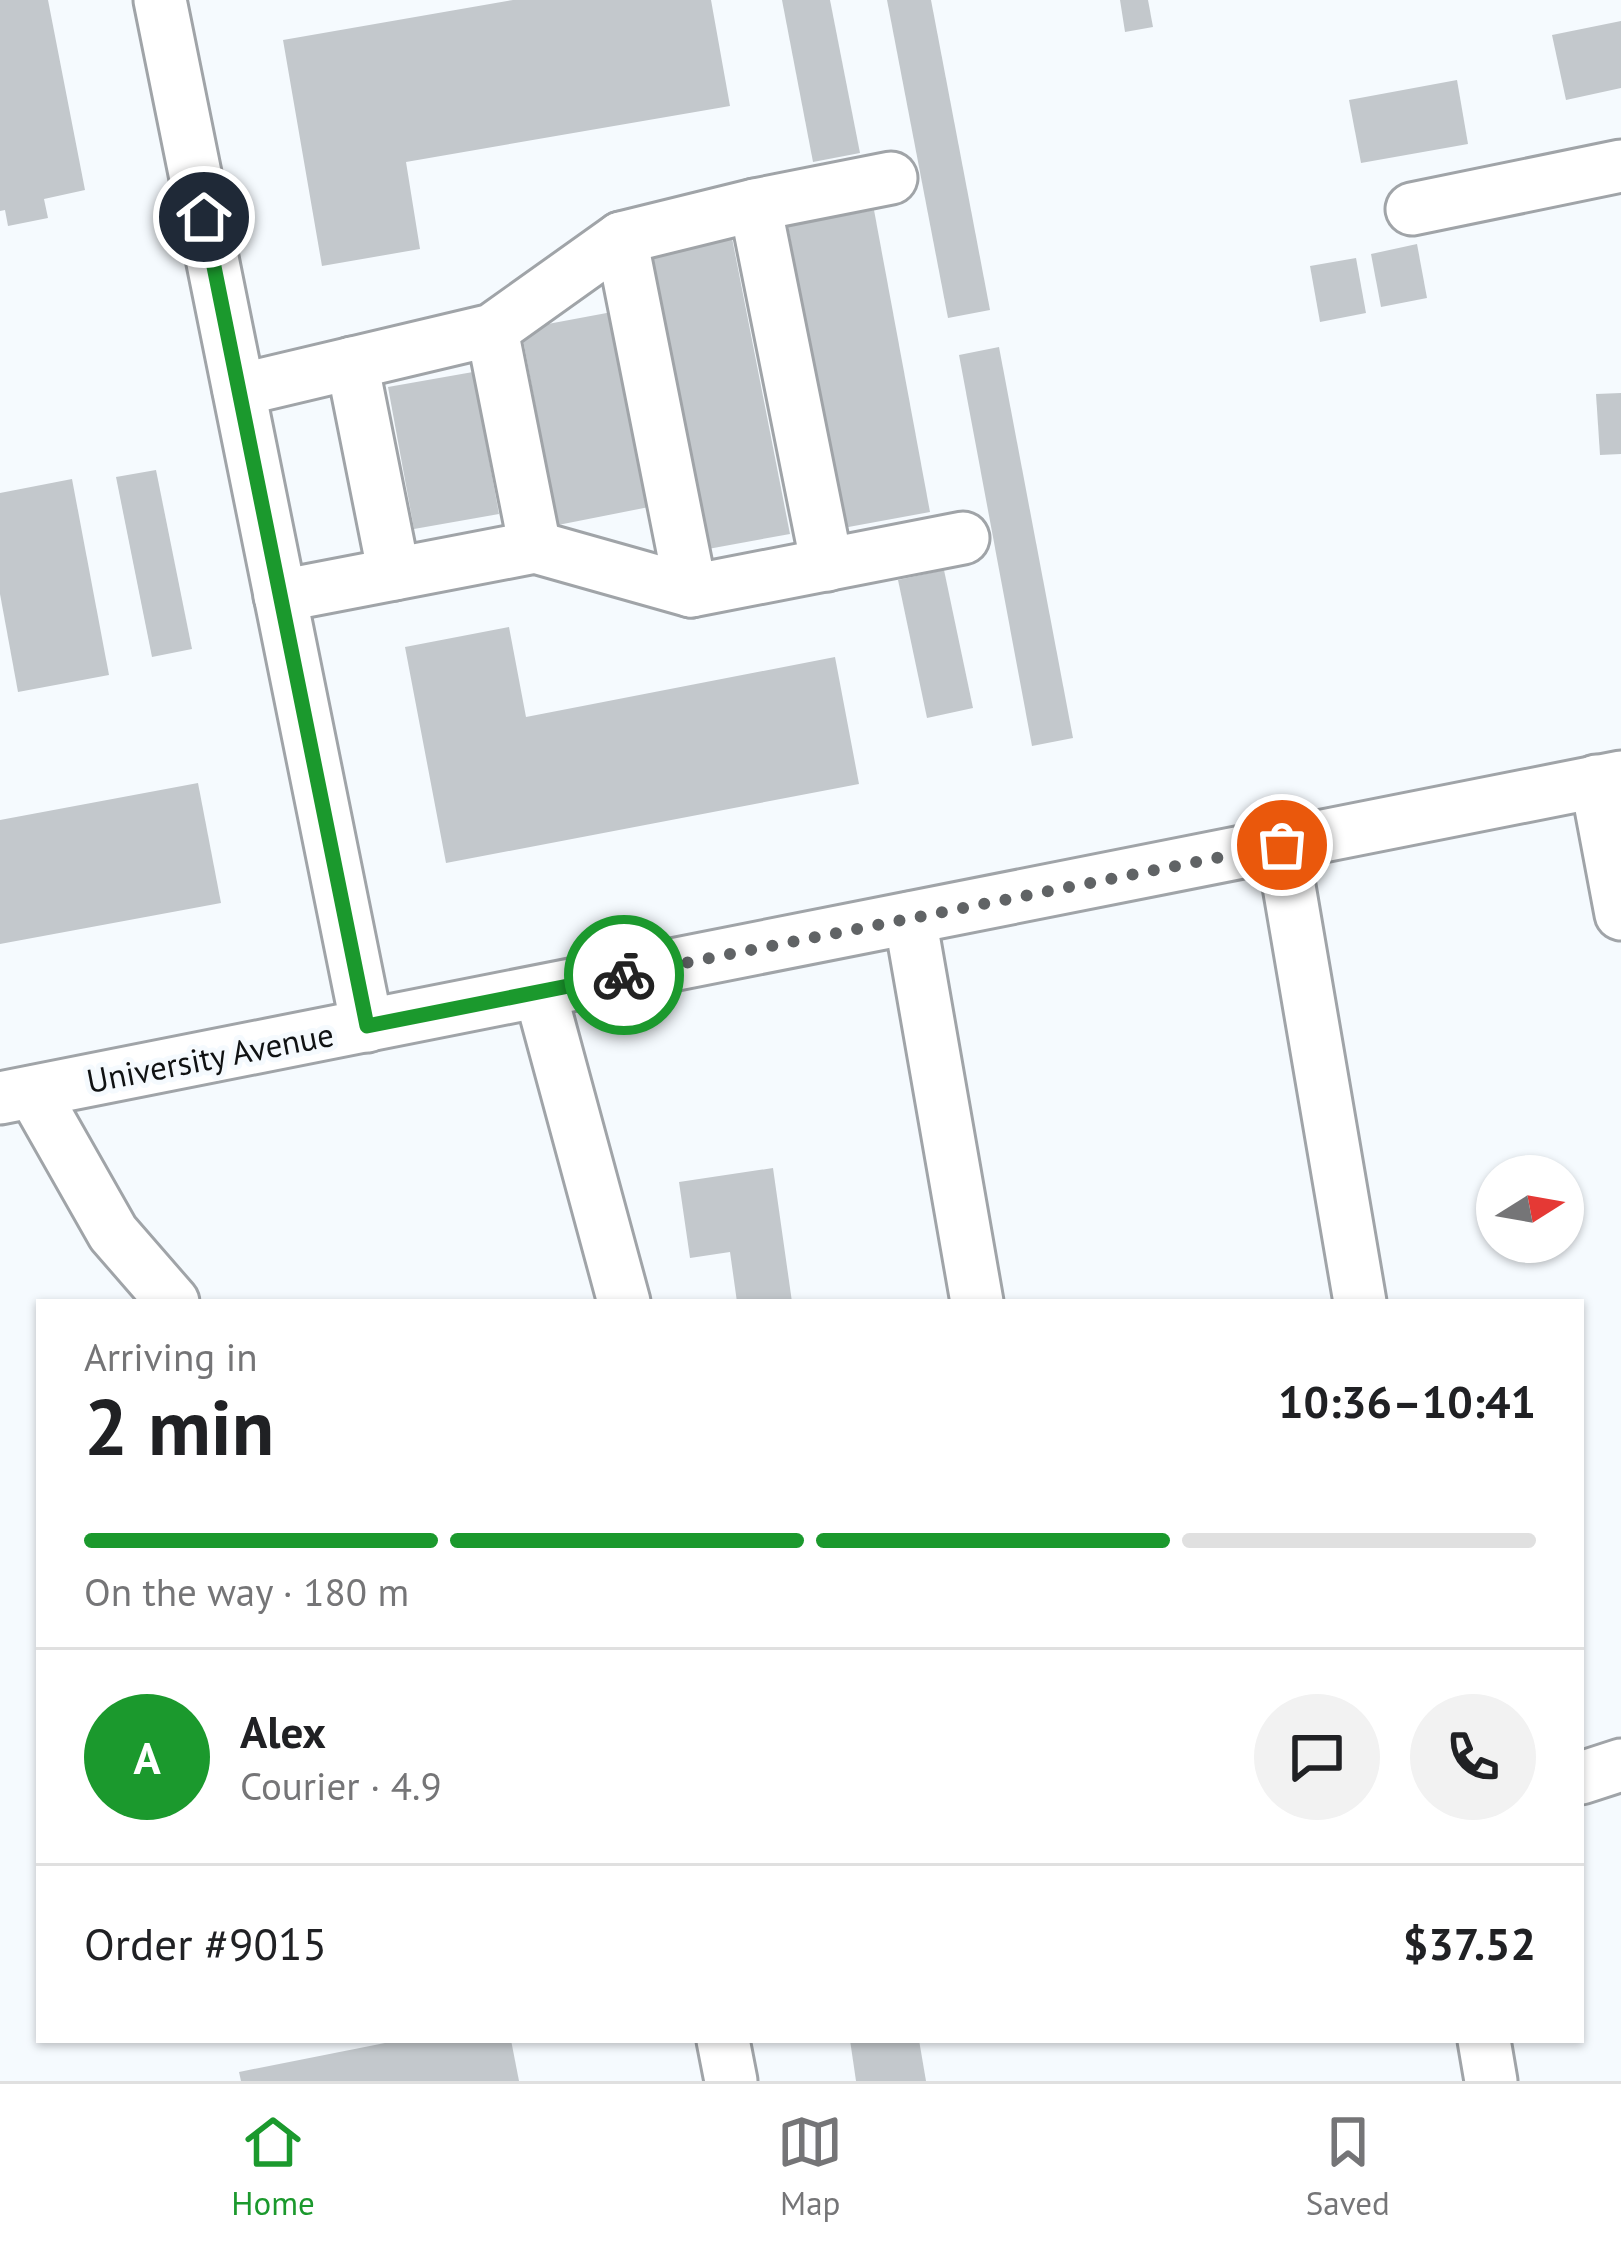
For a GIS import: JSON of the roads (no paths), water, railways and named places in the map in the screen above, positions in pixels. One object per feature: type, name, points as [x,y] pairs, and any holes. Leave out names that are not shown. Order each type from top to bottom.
[{"type":"street","points":[[160,0],[367,1026]]},
{"type":"street","points":[[1412,209],[1621,166]]},
{"type":"street","points":[[239,390],[493,330],[621,238],[892,178]]},
{"type":"street","points":[[755,205],[827,565]]},
{"type":"street","points":[[621,238],[691,591]]},
{"type":"street","points":[[493,330],[536,548]]},
{"type":"street","points":[[352,363],[394,574]]},
{"type":"street","points":[[280,596],[536,548],[691,591],[963,538]]},
{"type":"street","points":[[1608,779],[1621,914]]},
{"type":"street","name":"University Avenue","points":[[16,1095],[1608,779]]},
{"type":"street","points":[[1282,845],[1359,1299]]},
{"type":"street","points":[[910,918],[976,1299]]},
{"type":"street","points":[[540,992],[623,1299]]},
{"type":"street","points":[[16,1095],[113,1233],[170,1299]]},
{"type":"street","points":[[1584,1777],[1621,1765]]},
{"type":"street","points":[[723,2043],[731,2081]]},
{"type":"street","points":[[1485,2043],[1491,2081]]}]
